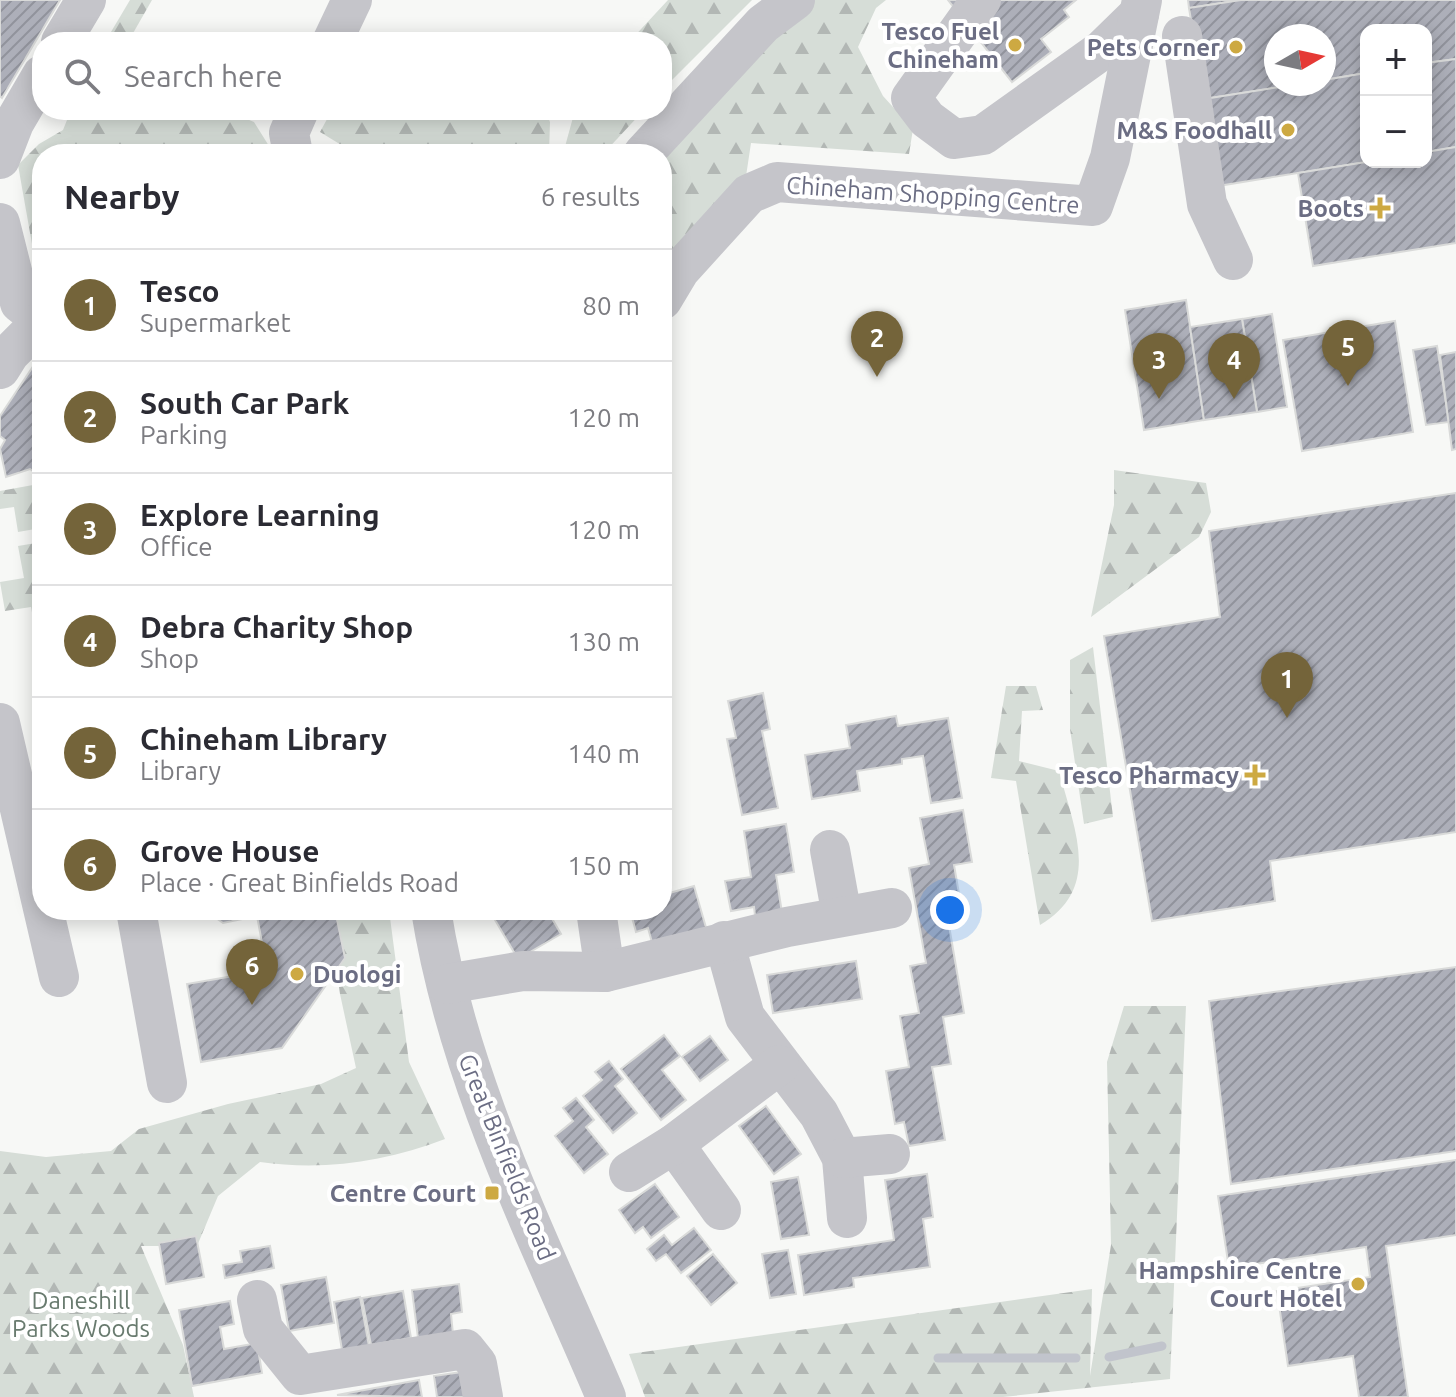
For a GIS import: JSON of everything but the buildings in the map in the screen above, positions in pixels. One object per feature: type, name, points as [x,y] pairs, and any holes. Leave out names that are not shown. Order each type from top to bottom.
[{"type":"street","points":[[67,32],[86,0]]},
{"type":"street","points":[[337,32],[352,0]]},
{"type":"street","points":[[652,144],[763,24],[795,0]]},
{"type":"street","points":[[981,0],[911,98],[927,119],[954,139],[983,135],[1102,50],[1141,7]]},
{"type":"street","name":"Chineham Shopping Centre","points":[[672,283],[680,270],[749,194],[777,182],[1093,206],[1110,158],[1141,7]]},
{"type":"street","points":[[1182,36],[1207,204],[1233,260]]},
{"type":"street","points":[[0,159],[14,123],[32,92]]},
{"type":"street","points":[[291,144],[289,133],[295,120]]},
{"type":"street","points":[[1,237],[20,303],[32,312]]},
{"type":"street","points":[[0,369],[32,332]]},
{"type":"street","points":[[0,723],[32,860]]},
{"type":"street","points":[[830,850],[842,916]]},
{"type":"street","points":[[447,984],[523,971],[605,972],[724,941],[892,908]]},
{"type":"street","points":[[46,920],[59,977]]},
{"type":"street","points":[[138,920],[167,1083]]},
{"type":"street","name":"Great Binfields Road","points":[[433,920],[465,1052],[497,1141],[606,1397]]},
{"type":"street","points":[[597,920],[605,972]]},
{"type":"street","points":[[724,941],[745,1017],[819,1114],[842,1158],[847,1218]]},
{"type":"street","points":[[629,1172],[674,1144],[779,1065]]},
{"type":"street","points":[[674,1144],[721,1210]]},
{"type":"street","points":[[842,1158],[890,1154]]},
{"type":"street","points":[[257,1300],[263,1329],[300,1375],[465,1349],[477,1364],[483,1397]]},
{"type":"green space","points":[[130,0],[152,0],[134,32],[111,32]]},
{"type":"green space","points":[[668,0],[752,0],[672,80],[672,32],[638,32]]},
{"type":"green space","points":[[809,0],[886,0],[876,8],[858,47],[883,96],[913,129],[909,154],[751,143],[745,183],[672,279],[672,149]]},
{"type":"green space","points":[[67,120],[249,120],[254,122],[268,144],[39,144],[63,130]]},
{"type":"green space","points":[[327,120],[550,122],[549,144],[340,144],[320,132]]},
{"type":"green space","points":[[572,120],[635,120],[612,144],[566,144]]},
{"type":"green space","points":[[32,151],[32,244],[18,165]]},
{"type":"green space","points":[[1114,470],[1206,483],[1211,512],[1199,537],[1091,617],[1114,505]]},
{"type":"green space","points":[[32,485],[32,530],[18,532],[14,507],[0,509],[0,491]]},
{"type":"green space","points":[[32,544],[32,613],[31,607],[5,611],[0,582],[24,578],[18,546]]},
{"type":"green space","points":[[1093,647],[1113,817],[1084,824],[1070,729],[1070,660]]},
{"type":"green space","points":[[1006,686],[1036,686],[1043,710],[1022,711],[1019,761],[1059,771],[1079,856],[1078,875],[1072,893],[1060,910],[1040,925],[1016,781],[991,778]]},
{"type":"green space","name":"Daneshill Parks Woods","points":[[329,920],[390,920],[409,1062],[445,1139],[400,1154],[331,1165],[260,1162],[218,1196],[197,1246],[141,1246],[183,1345],[194,1397],[0,1397],[0,1151],[46,1157],[111,1151],[139,1129],[228,1104],[321,1084],[356,1068],[340,994]]},
{"type":"green space","points":[[1124,1006],[1186,1006],[1170,1379],[1003,1397],[645,1397],[629,1354],[1092,1289],[1090,1376],[1111,1245],[1107,1062]]},
{"type":"waterway","points":[[1109,1357],[1162,1346]]},
{"type":"waterway","points":[[938,1358],[1076,1358]]},
{"type":"place","name":"Tesco Fuel Chineham","points":[[1015,45]]},
{"type":"place","name":"Pets Corner","points":[[1236,47]]},
{"type":"place","name":"M&S Foodhall","points":[[1288,130]]},
{"type":"place","name":"Boots","points":[[1380,208]]},
{"type":"place","name":"South Car Park","points":[[877,377]]},
{"type":"place","name":"Chineham Library","points":[[1348,386]]},
{"type":"place","name":"Explore Learning","points":[[1159,399]]},
{"type":"place","name":"Debra Charity Shop","points":[[1234,399]]},
{"type":"place","name":"Tesco","points":[[1287,718]]},
{"type":"place","name":"Tesco Pharmacy","points":[[1255,775]]},
{"type":"place","name":"Duologi","points":[[297,974]]},
{"type":"place","name":"Grove House","points":[[252,1005]]},
{"type":"place","name":"Centre Court","points":[[492,1193]]},
{"type":"place","name":"Hampshire Centre Court Hotel","points":[[1358,1284]]}]
